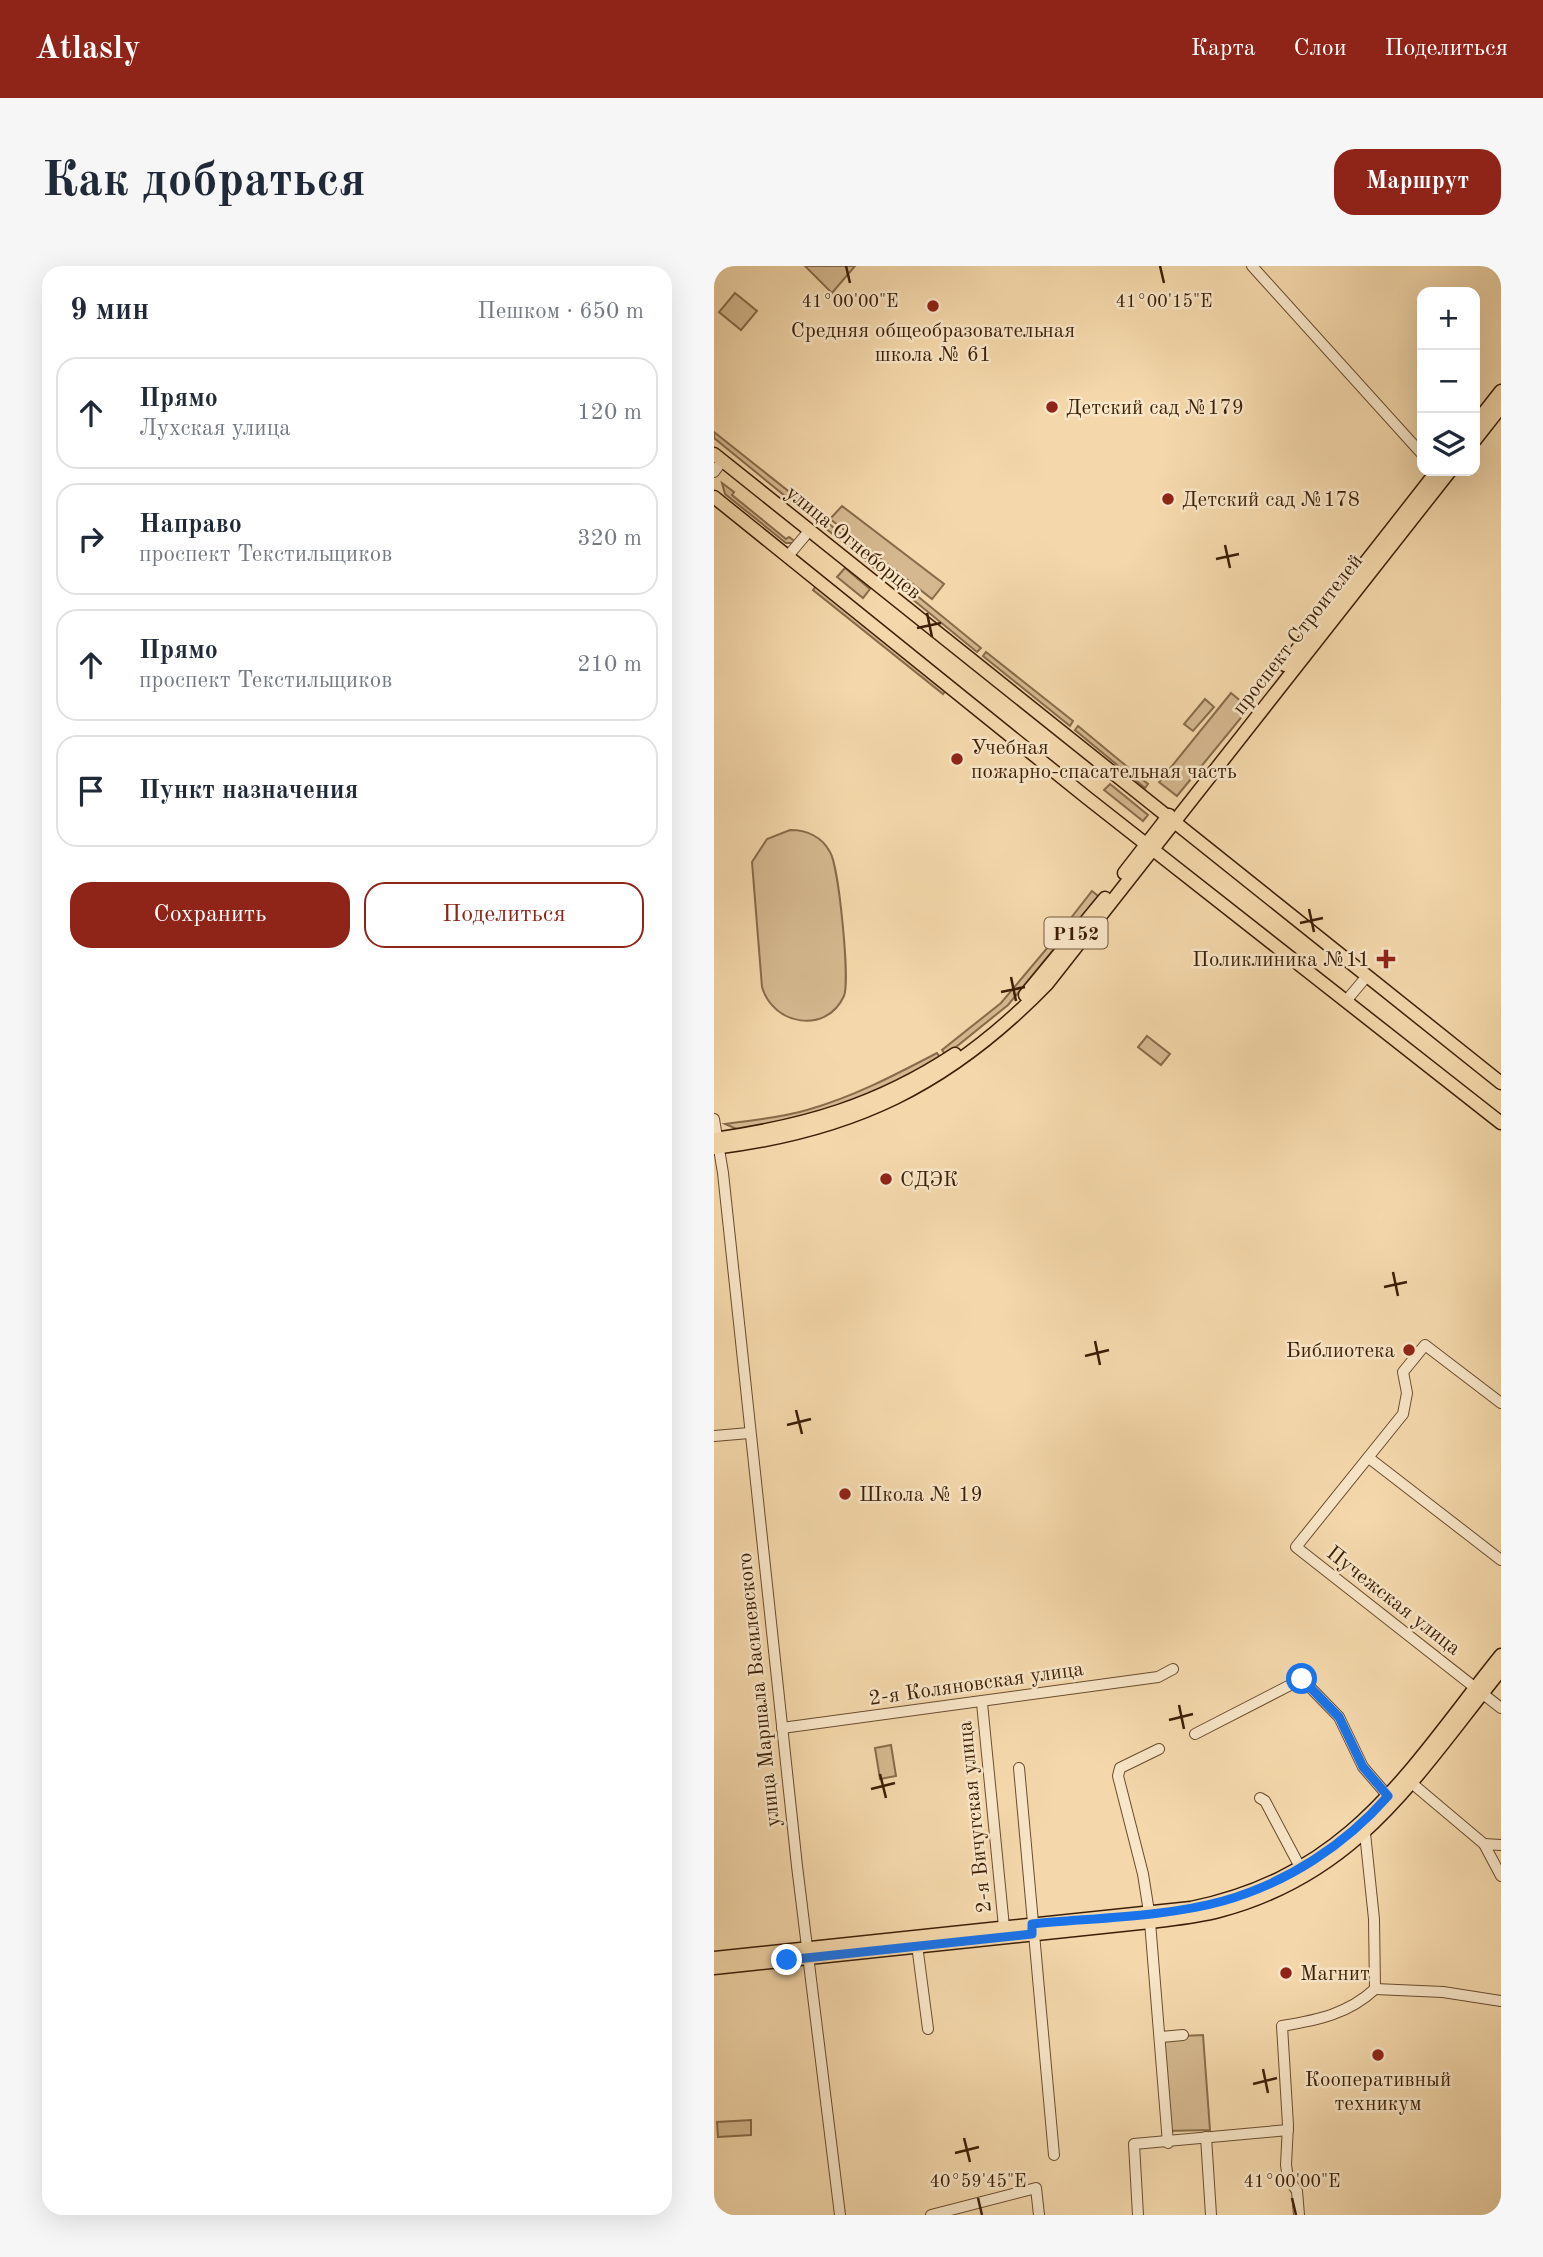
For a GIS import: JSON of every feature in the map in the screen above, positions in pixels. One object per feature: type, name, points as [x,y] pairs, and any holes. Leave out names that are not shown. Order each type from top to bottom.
[{"type":"main road","points":[[1480,418],[1501,391]]},
{"type":"main road","points":[[1480,434],[1501,407]]},
{"type":"main road","name":"улица Огнеборцев","points":[[717,462],[809,531],[1501,1083]]},
{"type":"main road","name":"проспект Строителей","points":[[716,1143],[858,1107],[922,1075],[962,1050],[1002,1018],[1039,980],[1170,821],[1438,476]]},
{"type":"main road","points":[[714,497],[1149,847],[1501,1123]]},
{"type":"main road","points":[[714,1958],[917,1945],[1032,1929],[1214,1913],[1261,1896],[1309,1874],[1362,1830],[1409,1781],[1501,1655]]},
{"type":"main road","points":[[1478,1690],[1501,1670]]},
{"type":"main road","points":[[1149,1917],[1223,1901],[1300,1867],[1362,1830],[1388,1796],[1409,1781]]},
{"type":"main road","points":[[714,1968],[1004,1927],[1032,1929]]},
{"type":"street","points":[[1252,266],[1417,448]]},
{"type":"street","points":[[788,556],[809,531]]},
{"type":"street","points":[[1346,1001],[1367,976]]},
{"type":"street","name":"улица Маршала Василевского","points":[[714,1119],[806,1953],[840,2215]]},
{"type":"street","points":[[1501,1403],[1425,1345],[1403,1372],[1407,1393],[1403,1413],[1369,1458],[1501,1560]]},
{"type":"street","points":[[714,1436],[749,1433]]},
{"type":"street","name":"Пучежская улица","points":[[1369,1458],[1296,1547],[1501,1708]]},
{"type":"street","name":"2-я Коляновская улица","points":[[782,1728],[982,1703],[1158,1677],[1173,1668]]},
{"type":"street","points":[[1195,1734],[1302,1679],[1339,1717],[1363,1767],[1388,1796]]},
{"type":"street","name":"2-я Вичугская улица","points":[[982,1703],[1004,1927]]},
{"type":"street","points":[[1159,1749],[1120,1768],[1118,1776],[1143,1874],[1149,1917],[1168,2143]]},
{"type":"street","points":[[1019,1768],[1054,2155]]},
{"type":"street","points":[[1409,1781],[1484,1844],[1501,1876]]},
{"type":"street","points":[[1260,1798],[1265,1801],[1300,1867]]},
{"type":"street","points":[[1362,1830],[1374,1920],[1375,1989]]},
{"type":"street","points":[[1484,1844],[1501,1845]]},
{"type":"street","points":[[917,1945],[928,2029]]},
{"type":"street","points":[[1300,2215],[1297,2191],[1288,2178],[1286,2165],[1288,2130],[1282,2025],[1314,2021],[1346,2011],[1375,1989],[1443,1992],[1501,2001]]},
{"type":"street","points":[[1161,2037],[1183,2035]]},
{"type":"street","points":[[1138,2215],[1134,2144],[1288,2130]]},
{"type":"street","points":[[1206,2137],[1211,2215]]},
{"type":"street","points":[[931,2215],[965,2212],[1036,2188],[1039,2215]]},
{"type":"shaded area","points":[[805,266],[855,266],[832,293]]},
{"type":"shaded area","points":[[735,293],[757,311],[741,330],[719,312]]},
{"type":"shaded area","points":[[714,432],[816,513],[812,518],[714,438]]},
{"type":"shaded area","points":[[722,483],[734,492],[732,495],[786,539],[789,537],[797,543],[786,543],[725,494]]},
{"type":"shaded area","points":[[842,506],[944,584],[932,599],[830,519]]},
{"type":"shaded area","points":[[828,523],[981,648],[977,652],[824,527]]},
{"type":"shaded area","points":[[845,568],[870,589],[863,598],[837,577]]},
{"type":"shaded area","points":[[816,586],[946,690],[943,694],[813,590]]},
{"type":"shaded area","points":[[986,652],[1073,721],[1070,726],[983,656]]},
{"type":"shaded area","points":[[1231,693],[1249,708],[1177,796],[1159,782]]},
{"type":"shaded area","points":[[1205,699],[1214,707],[1193,731],[1184,724]]},
{"type":"shaded area","points":[[1078,726],[1148,784],[1145,788],[1075,730]]},
{"type":"shaded area","points":[[1110,784],[1148,815],[1143,821],[1104,790]]},
{"type":"shaded area","points":[[790,830],[813,835],[827,847],[833,862],[840,900],[846,969],[844,996],[836,1008],[813,1020],[788,1017],[777,1010],[762,987],[752,862],[767,839]]},
{"type":"shaded area","points":[[1092,891],[1098,896],[1066,937],[1060,932]]},
{"type":"shaded area","points":[[1053,941],[1058,944],[1008,1005],[946,1055],[942,1050],[1001,1003]]},
{"type":"shaded area","points":[[1147,1036],[1170,1054],[1161,1065],[1138,1047]]},
{"type":"shaded area","points":[[937,1053],[941,1059],[903,1081],[824,1113],[739,1130],[725,1124],[787,1115],[824,1105],[874,1085]]},
{"type":"shaded area","points":[[891,1745],[896,1776],[880,1779],[875,1748]]},
{"type":"shaded area","points":[[1203,2035],[1210,2130],[1167,2131],[1161,2037]]},
{"type":"shaded area","points":[[751,2120],[751,2135],[718,2137],[717,2122]]},
{"type":"place","name":"Средняя общеобразовательная школа № 61","points":[[933,306]]},
{"type":"place","name":"Детский сад №179","points":[[1052,407]]},
{"type":"place","name":"Детский сад №178","points":[[1168,499]]},
{"type":"place","name":"Учебная пожарно-спасательная часть","points":[[957,759]]},
{"type":"place","name":"Поликлиника №11","points":[[1386,959]]},
{"type":"place","name":"СДЭК","points":[[886,1179]]},
{"type":"place","name":"Библиотека","points":[[1409,1350]]},
{"type":"place","name":"Школа № 19","points":[[845,1494]]},
{"type":"place","name":"Магнит","points":[[1286,1973]]},
{"type":"place","name":"Кооперативный техникум","points":[[1378,2055]]},
{"type":"route","points":[[787,1960],[1032,1934],[1032,1924],[1191,1908],[1223,1901],[1283,1877],[1333,1847],[1359,1827],[1388,1796],[1363,1767],[1339,1717],[1302,1679]]}]
